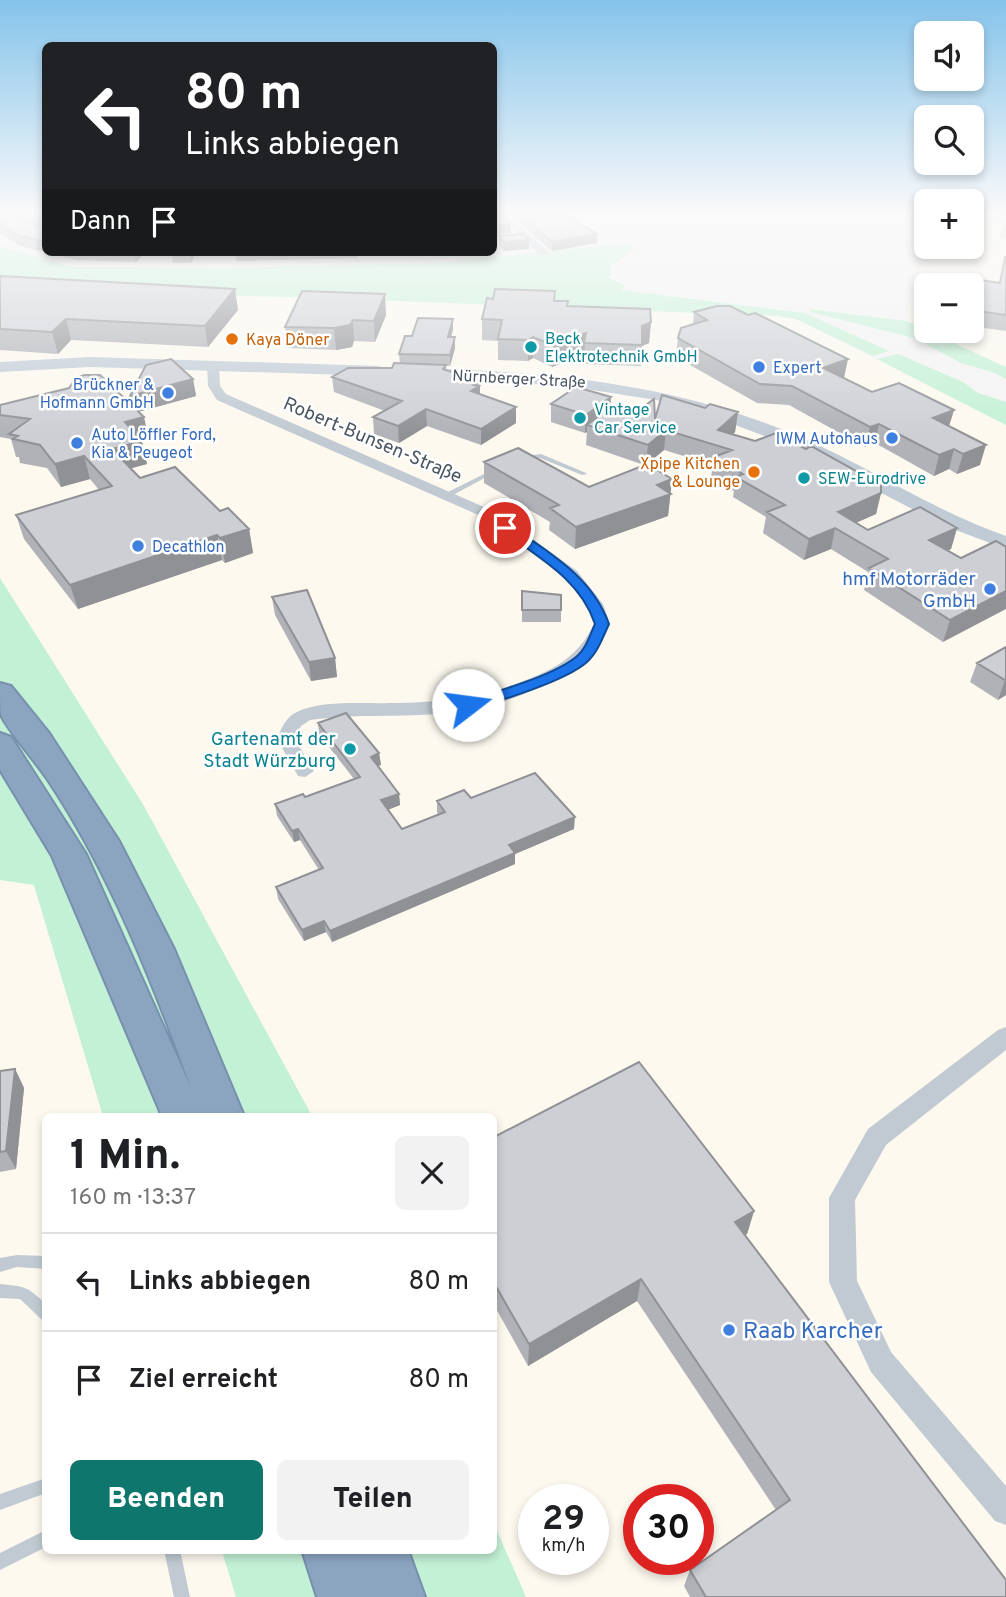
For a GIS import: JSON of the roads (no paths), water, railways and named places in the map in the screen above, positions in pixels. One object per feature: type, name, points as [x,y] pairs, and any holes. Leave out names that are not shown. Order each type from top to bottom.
[{"type":"highway","points":[[0,692],[88,815],[149,929],[222,1113]]},
{"type":"highway","points":[[0,744],[69,854],[182,1113]]},
{"type":"highway","points":[[330,1554],[345,1597]]},
{"type":"highway","points":[[382,1554],[397,1597]]},
{"type":"street","name":"Nürnberger Straße","points":[[0,367],[213,365],[555,378],[670,396],[745,419],[792,440],[1003,545]]},
{"type":"street","name":"Robert-Bunsen-Straße","points":[[213,365],[214,386],[221,397],[448,494],[488,514],[571,574],[595,604],[602,624],[594,645],[581,660],[544,680],[468,705],[305,715],[293,723],[286,739],[305,771]]},
{"type":"street","points":[[1006,1037],[877,1137],[842,1198],[842,1212],[843,1282],[881,1362],[1006,1510]]},
{"type":"lane","points":[[509,464],[522,458],[541,456],[584,474]]},
{"type":"lane","points":[[448,494],[497,470]]},
{"type":"lane","points":[[0,1265],[17,1261],[42,1263]]},
{"type":"lane","points":[[0,1291],[23,1293],[42,1310]]},
{"type":"lane","points":[[0,1502],[42,1486]]},
{"type":"lane","points":[[0,1562],[42,1540]]},
{"type":"lane","points":[[173,1554],[182,1597]]},
{"type":"place","name":"Kaya Döner","points":[[232,339]]},
{"type":"place","name":"Beck Elektrotechnik GmbH","points":[[531,347]]},
{"type":"place","name":"Expert","points":[[759,367]]},
{"type":"place","name":"Brückner & Hofmann GmbH","points":[[168,393]]},
{"type":"place","name":"Vintage Car Service","points":[[580,418]]},
{"type":"place","name":"IWM Autohaus","points":[[892,438]]},
{"type":"place","name":"Auto Löffler Ford, Kia & Peugeot","points":[[77,443]]},
{"type":"place","name":"Xpipe Kitchen & Lounge","points":[[754,472]]},
{"type":"place","name":"SEW-Eurodrive","points":[[804,478]]},
{"type":"place","name":"Decathlon","points":[[138,546]]},
{"type":"place","name":"hmf Motorräder GmbH","points":[[990,589]]},
{"type":"place","name":"Gartenamt der Stadt Würzburg","points":[[350,749]]},
{"type":"place","name":"Raab Karcher","points":[[729,1330]]}]
